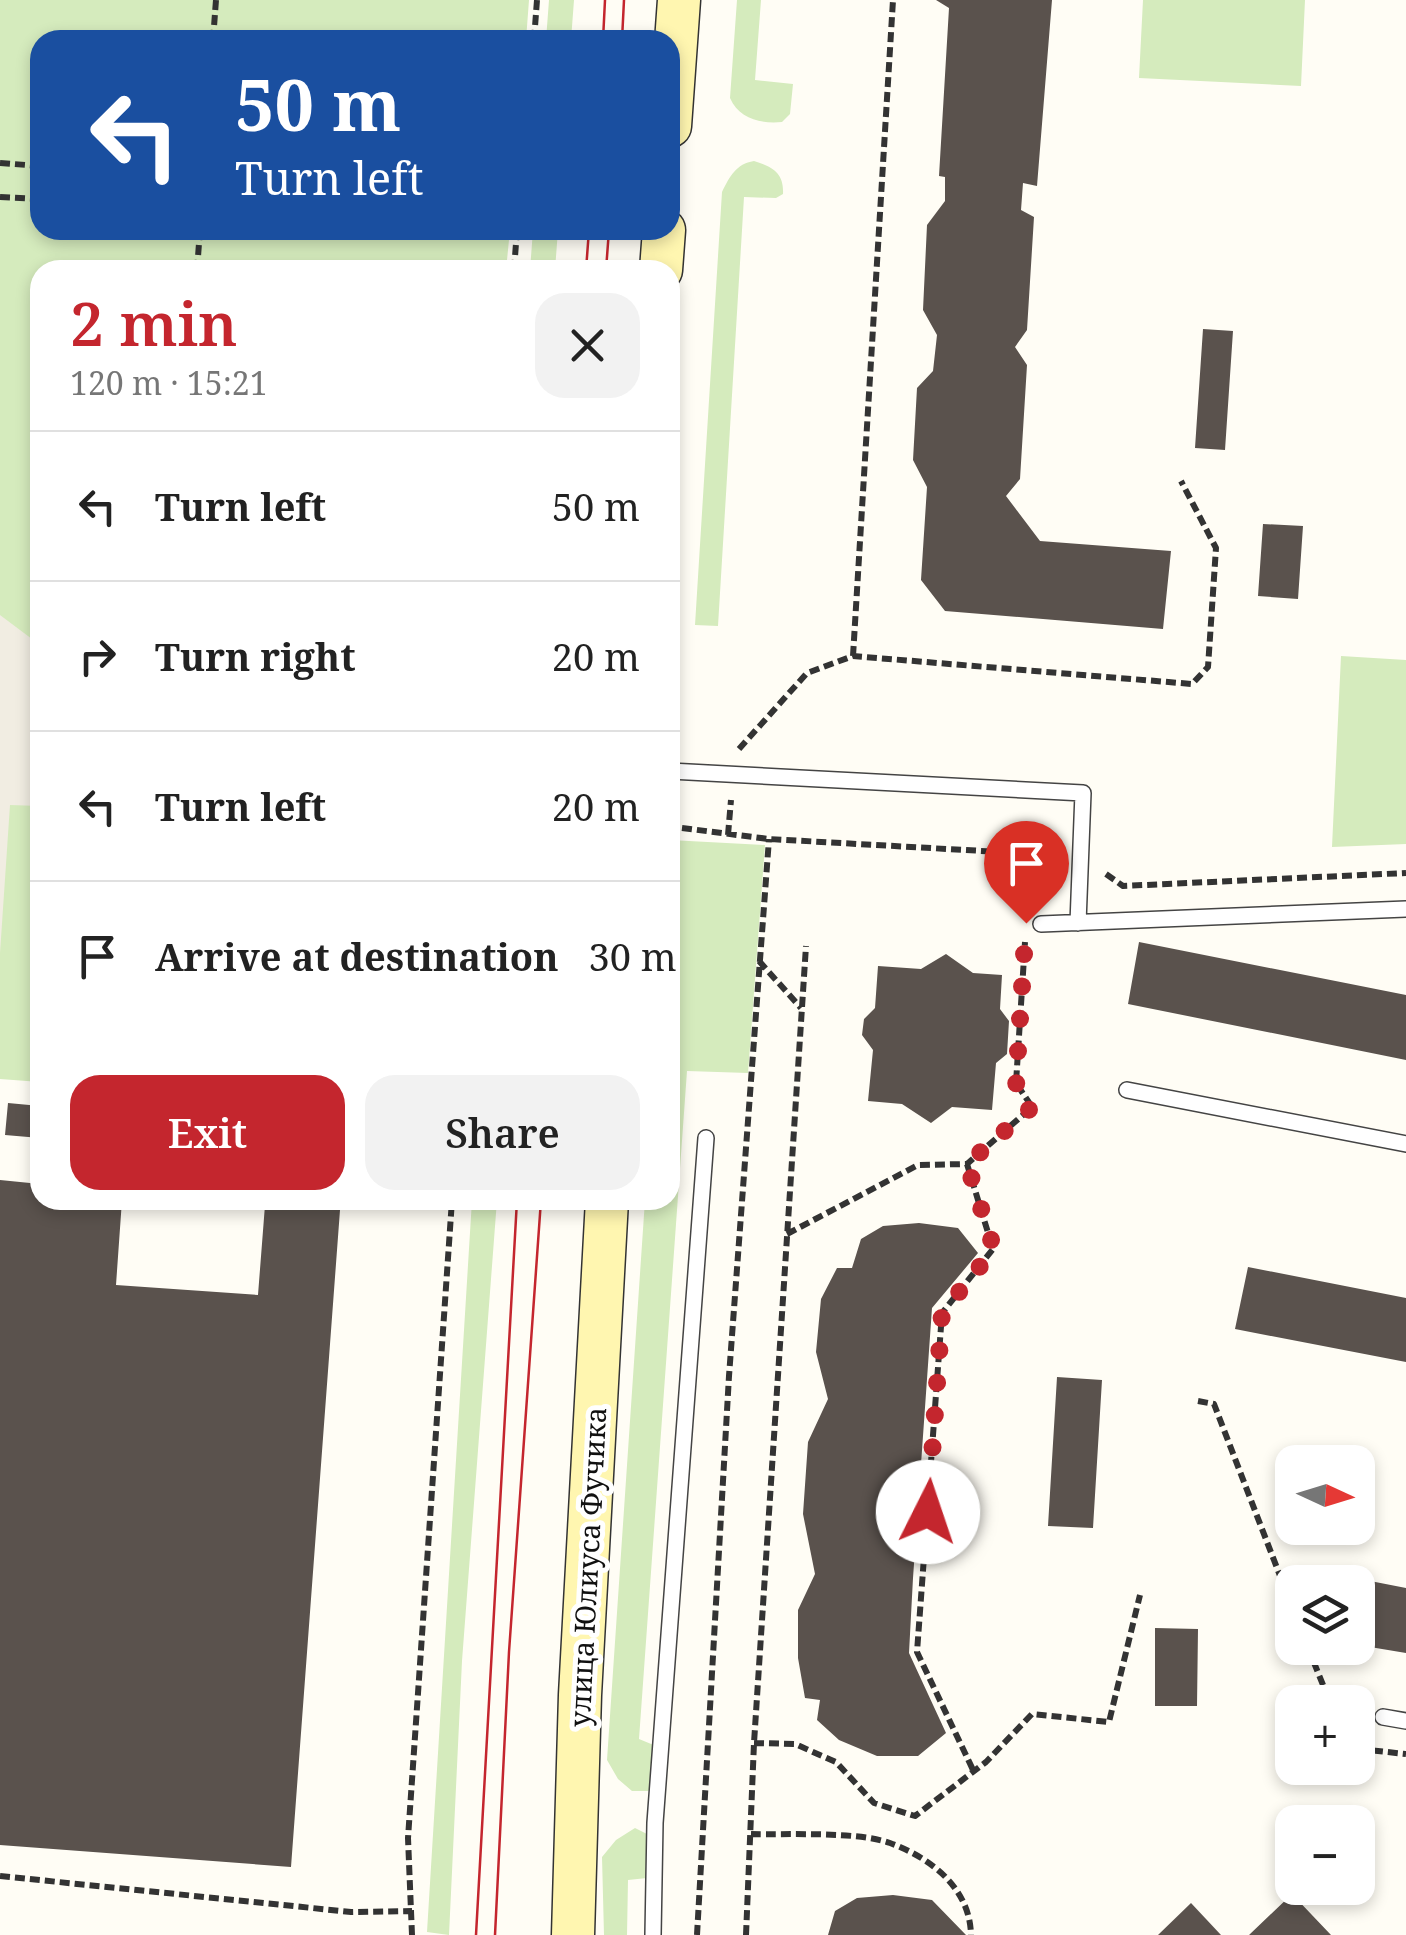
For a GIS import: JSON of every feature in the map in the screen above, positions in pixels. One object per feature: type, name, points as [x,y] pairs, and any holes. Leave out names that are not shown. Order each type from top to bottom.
[{"type":"street","points":[[678,30],[680,0]]},
{"type":"street","name":"улица Юлиуса Фучика","points":[[574,1935],[577,1748],[605,1210]]},
{"type":"lane","points":[[680,772],[1083,793],[1078,923]]},
{"type":"lane","points":[[1041,924],[1406,910]]},
{"type":"lane","points":[[1127,1090],[1406,1144]]},
{"type":"lane","points":[[653,1935],[655,1823],[706,1138]]},
{"type":"lane","points":[[1383,1717],[1406,1721]]},
{"type":"path","points":[[214,30],[216,0]]},
{"type":"path","points":[[535,30],[537,0]]},
{"type":"path","points":[[853,656],[893,0]]},
{"type":"path","points":[[0,163],[30,165]]},
{"type":"path","points":[[0,196],[30,198]]},
{"type":"path","points":[[728,834],[736,752],[802,677],[853,656],[1192,684],[1208,666],[1216,548],[1180,481]]},
{"type":"path","points":[[682,828],[768,839],[1081,856],[1123,886],[1406,873]]},
{"type":"path","points":[[697,1935],[724,1452],[768,839]]},
{"type":"path","points":[[786,1234],[918,1165],[967,1164],[1032,1107],[1016,1083],[1025,941]]},
{"type":"path","points":[[746,1935],[754,1743],[806,946]]},
{"type":"path","points":[[760,961],[802,1008]]},
{"type":"path","points":[[967,1164],[994,1249],[942,1313],[917,1652],[974,1772]]},
{"type":"path","points":[[412,1935],[408,1838],[451,1210]]},
{"type":"path","points":[[1198,1401],[1214,1404],[1276,1565]]},
{"type":"path","points":[[754,1743],[795,1744],[836,1762],[874,1803],[916,1816],[974,1772],[1032,1714],[1109,1722],[1140,1594]]},
{"type":"path","points":[[1375,1751],[1406,1754]]},
{"type":"path","points":[[750,1834],[887,1842],[926,1862],[950,1882],[966,1905],[972,1935]]},
{"type":"path","points":[[0,1876],[351,1912],[412,1912]]},
{"type":"green space","points":[[0,0],[529,0],[527,30],[30,30],[30,240],[509,240],[507,260],[30,260],[30,1081],[0,1079]]},
{"type":"green space","points":[[549,0],[574,0],[572,30],[547,30]]},
{"type":"green space","points":[[737,0],[761,0],[755,80],[793,84],[790,114],[782,122],[752,119],[739,111],[730,98]]},
{"type":"green space","points":[[1143,0],[1305,0],[1301,86],[1139,78]]},
{"type":"green space","points":[[754,161],[776,172],[783,194],[776,198],[744,197],[718,626],[695,625],[722,192],[738,168]]},
{"type":"green space","points":[[532,240],[557,240],[556,260],[531,260]]},
{"type":"green space","points":[[1341,656],[1406,660],[1406,844],[1332,847]]},
{"type":"green space","points":[[680,841],[765,845],[748,1073],[687,1071],[680,1168]]},
{"type":"green space","points":[[471,1210],[496,1210],[462,1661],[449,1935],[427,1932]]},
{"type":"green space","points":[[644,1210],[677,1210],[639,1739],[656,1746],[661,1778],[648,1791],[632,1791],[618,1779],[607,1760]]},
{"type":"green space","points":[[635,1828],[653,1837],[647,1878],[628,1880],[627,1935],[604,1935],[602,1857],[616,1840]]},
{"type":"shaded area","points":[[0,615],[30,638],[30,806],[10,805],[0,953]]},
{"type":"building","points":[[936,0],[1052,0],[1037,186],[1023,183],[1021,210],[1034,217],[1027,330],[1015,347],[1027,365],[1020,479],[1006,496],[1040,541],[1171,551],[1163,629],[945,611],[921,580],[927,487],[913,460],[917,388],[933,371],[937,335],[923,310],[927,225],[945,201],[945,177],[939,176],[949,8]]},
{"type":"building","points":[[1203,329],[1233,331],[1225,450],[1195,448]]},
{"type":"building","points":[[1263,524],[1303,526],[1298,599],[1258,596]]},
{"type":"building","points":[[1139,942],[1406,995],[1406,1060],[1128,1004]]},
{"type":"building","points":[[946,954],[973,973],[1002,975],[1000,1009],[1009,1021],[1007,1054],[996,1063],[992,1110],[952,1107],[931,1123],[902,1104],[868,1101],[873,1050],[862,1035],[864,1019],[875,1008],[878,966],[921,969]]},
{"type":"building","points":[[8,1103],[30,1105],[30,1137],[5,1135]]},
{"type":"building","points":[[0,1180],[30,1183],[30,1210],[121,1210],[116,1285],[258,1295],[265,1210],[340,1210],[291,1867],[0,1845]]},
{"type":"building","points":[[919,1223],[958,1228],[978,1253],[932,1308],[913,1578],[909,1653],[946,1733],[918,1756],[877,1756],[839,1740],[817,1720],[820,1700],[805,1698],[798,1658],[798,1610],[815,1574],[803,1514],[808,1442],[828,1399],[816,1352],[821,1299],[837,1268],[852,1268],[861,1239],[883,1226]]},
{"type":"building","points":[[1248,1267],[1406,1298],[1406,1362],[1235,1329]]},
{"type":"building","points":[[1057,1377],[1102,1380],[1093,1528],[1048,1526]]},
{"type":"building","points":[[1375,1582],[1406,1588],[1406,1653],[1375,1648]]},
{"type":"building","points":[[1155,1628],[1198,1629],[1197,1706],[1155,1706]]},
{"type":"building","points":[[893,1895],[932,1900],[966,1935],[828,1935],[835,1911],[857,1898]]},
{"type":"building","points":[[1191,1903],[1221,1935],[1158,1935]]},
{"type":"building","points":[[1280,1905],[1302,1905],[1331,1935],[1249,1935]]},
{"type":"tram line","points":[[604,30],[605,0]]},
{"type":"tram line","points":[[622,30],[624,0]]},
{"type":"tram line","points":[[587,260],[588,240]]},
{"type":"tram line","points":[[607,260],[608,240]]},
{"type":"tram line","points":[[476,1935],[516,1210]]},
{"type":"tram line","points":[[495,1935],[509,1652],[540,1210]]},
{"type":"route","points":[[928,1512],[942,1313],[994,1249],[967,1164],[1032,1107],[1016,1083],[1026,923]]}]
